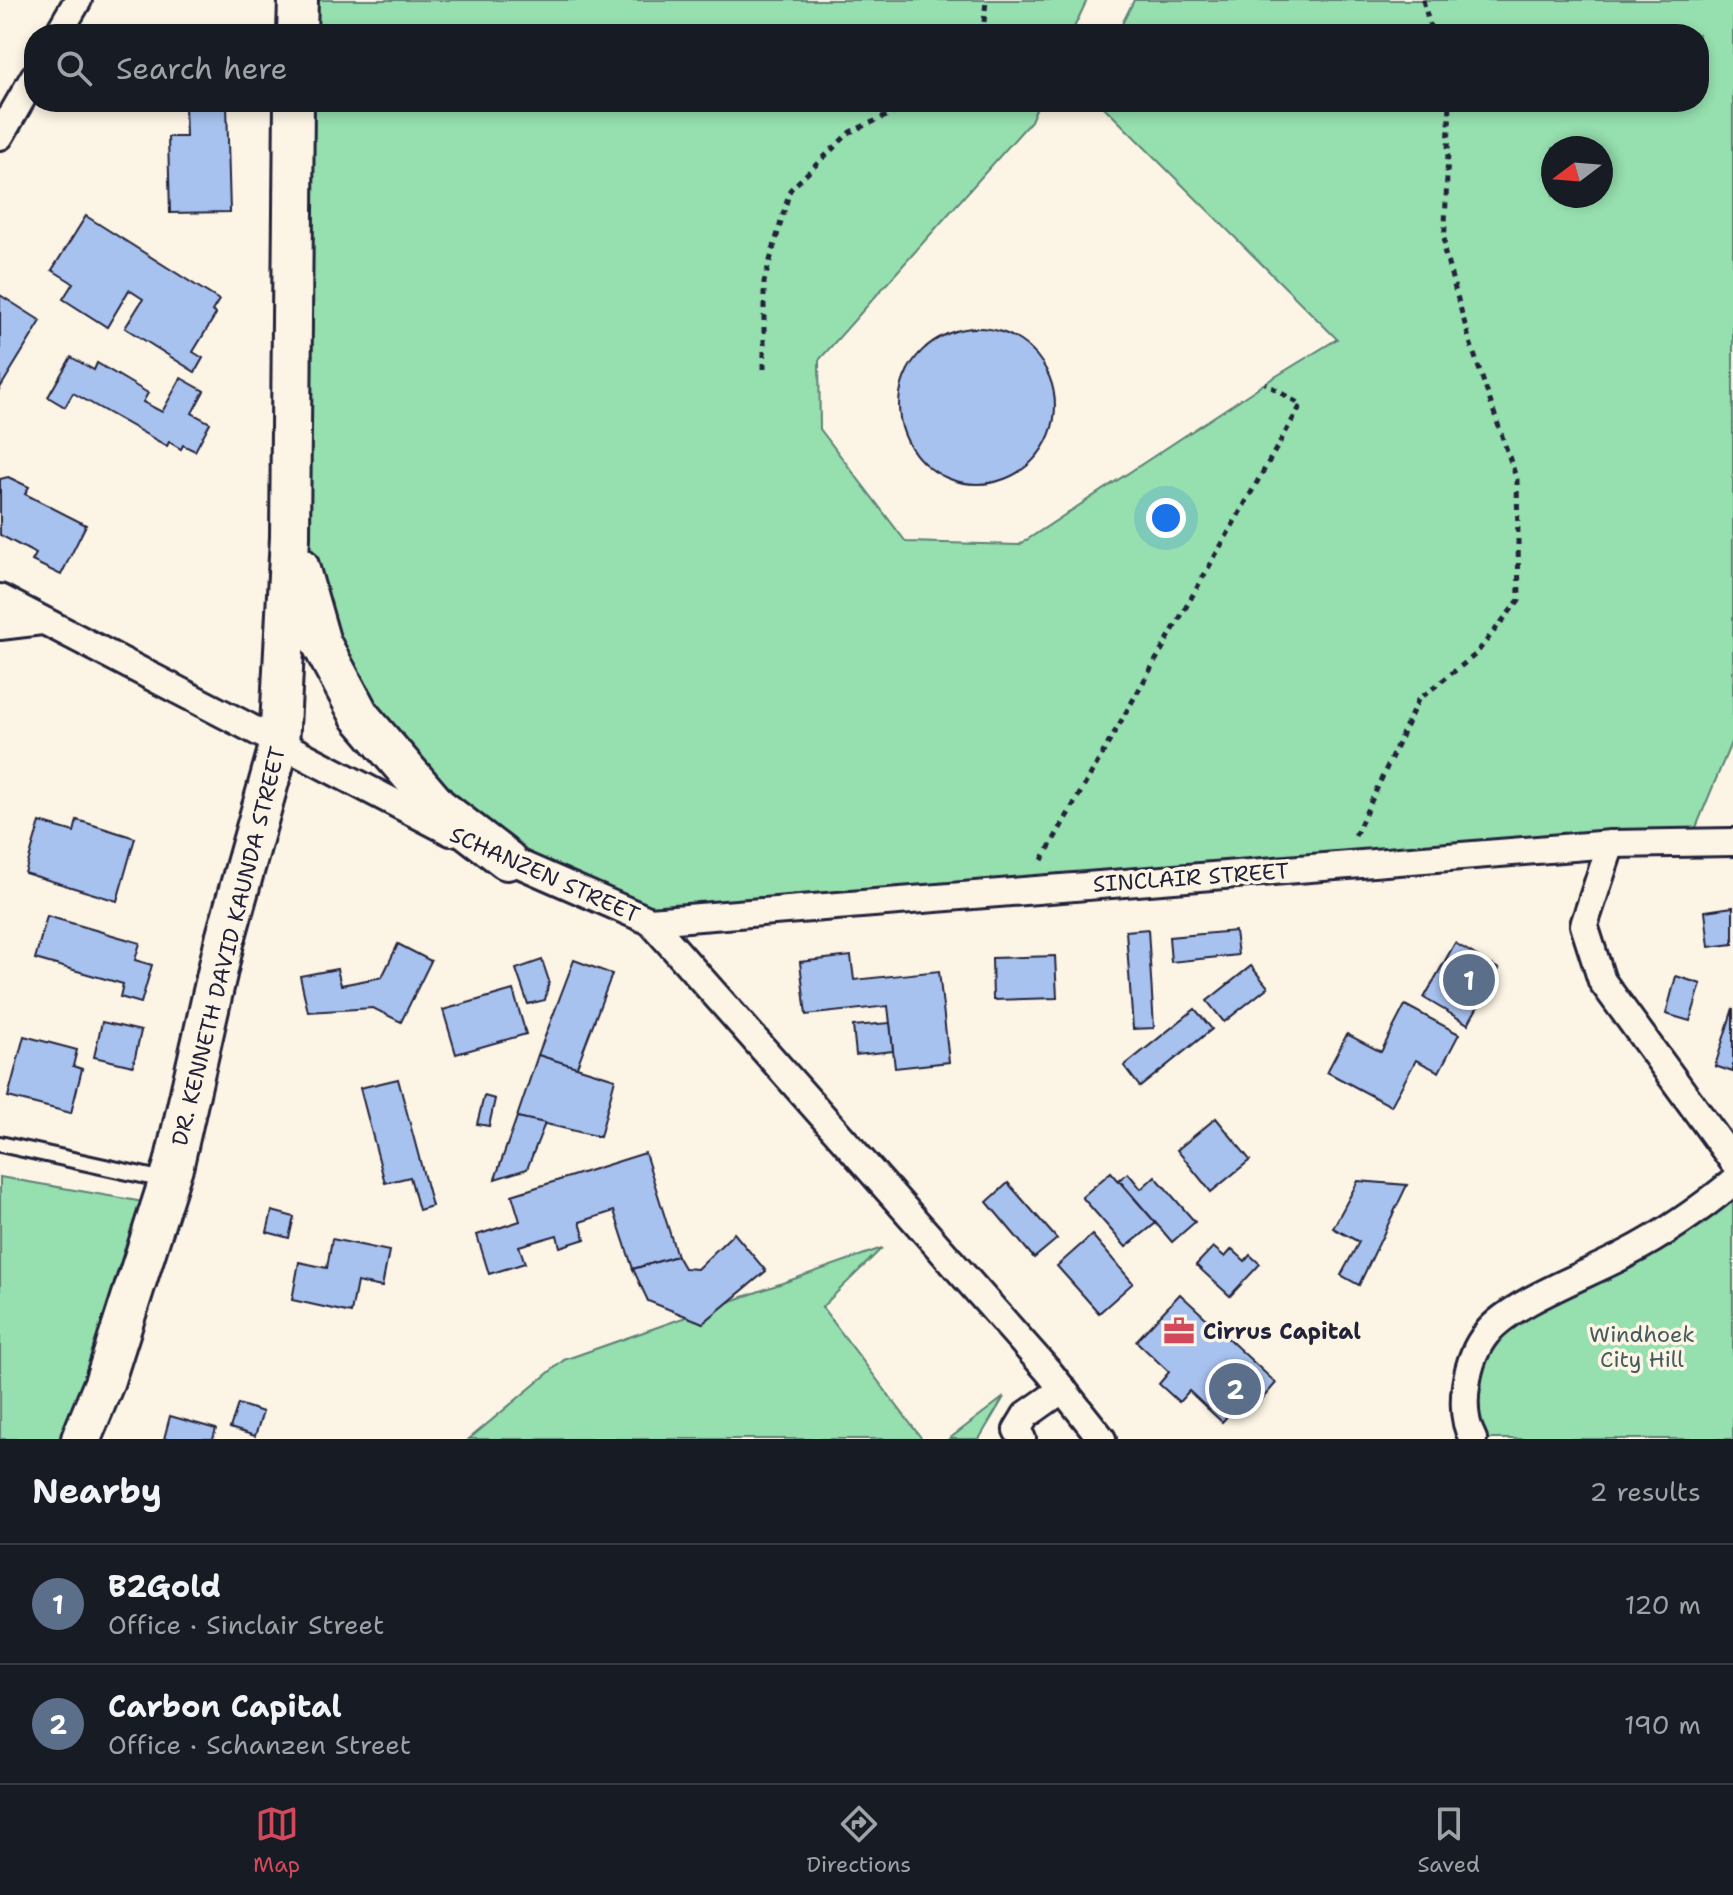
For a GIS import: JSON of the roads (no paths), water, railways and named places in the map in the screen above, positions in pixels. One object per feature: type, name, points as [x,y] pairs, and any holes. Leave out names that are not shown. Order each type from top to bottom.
[{"type":"street","points":[[64,24],[78,0]]},
{"type":"street","points":[[297,24],[298,0]]},
{"type":"street","points":[[0,136],[24,94]]},
{"type":"street","name":"DR. KENNETH DAVID KAUNDA STREET","points":[[81,1439],[104,1383],[169,1181],[224,943],[279,746],[290,537],[294,112]]},
{"type":"street","points":[[290,537],[321,643],[360,716],[438,807],[507,860]]},
{"type":"street","name":"SCHANZEN STREET","points":[[0,598],[158,678],[279,746],[507,860],[650,921],[1063,1389],[1102,1439]]},
{"type":"street","points":[[0,626],[42,621]]},
{"type":"street","name":"SINCLAIR STREET","points":[[650,921],[1611,844],[1733,842]]},
{"type":"street","points":[[1611,844],[1584,925],[1602,981],[1733,1161]]},
{"type":"street","points":[[1473,1439],[1468,1430],[1466,1393],[1473,1361],[1486,1334],[1507,1315],[1628,1253],[1693,1215],[1733,1182]]},
{"type":"street","points":[[1022,1439],[1017,1430],[1026,1415],[1063,1389]]},
{"type":"lane","points":[[0,1144],[169,1181]]},
{"type":"place","name":"B2Gold","points":[[1469,980]]},
{"type":"place","name":"Cirrus Capital","points":[[1179,1331]]},
{"type":"place","name":"Carbon Capital","points":[[1235,1389]]},
{"type":"park label","name":"Windhoek City Hill","points":[[1642,1346]]}]
